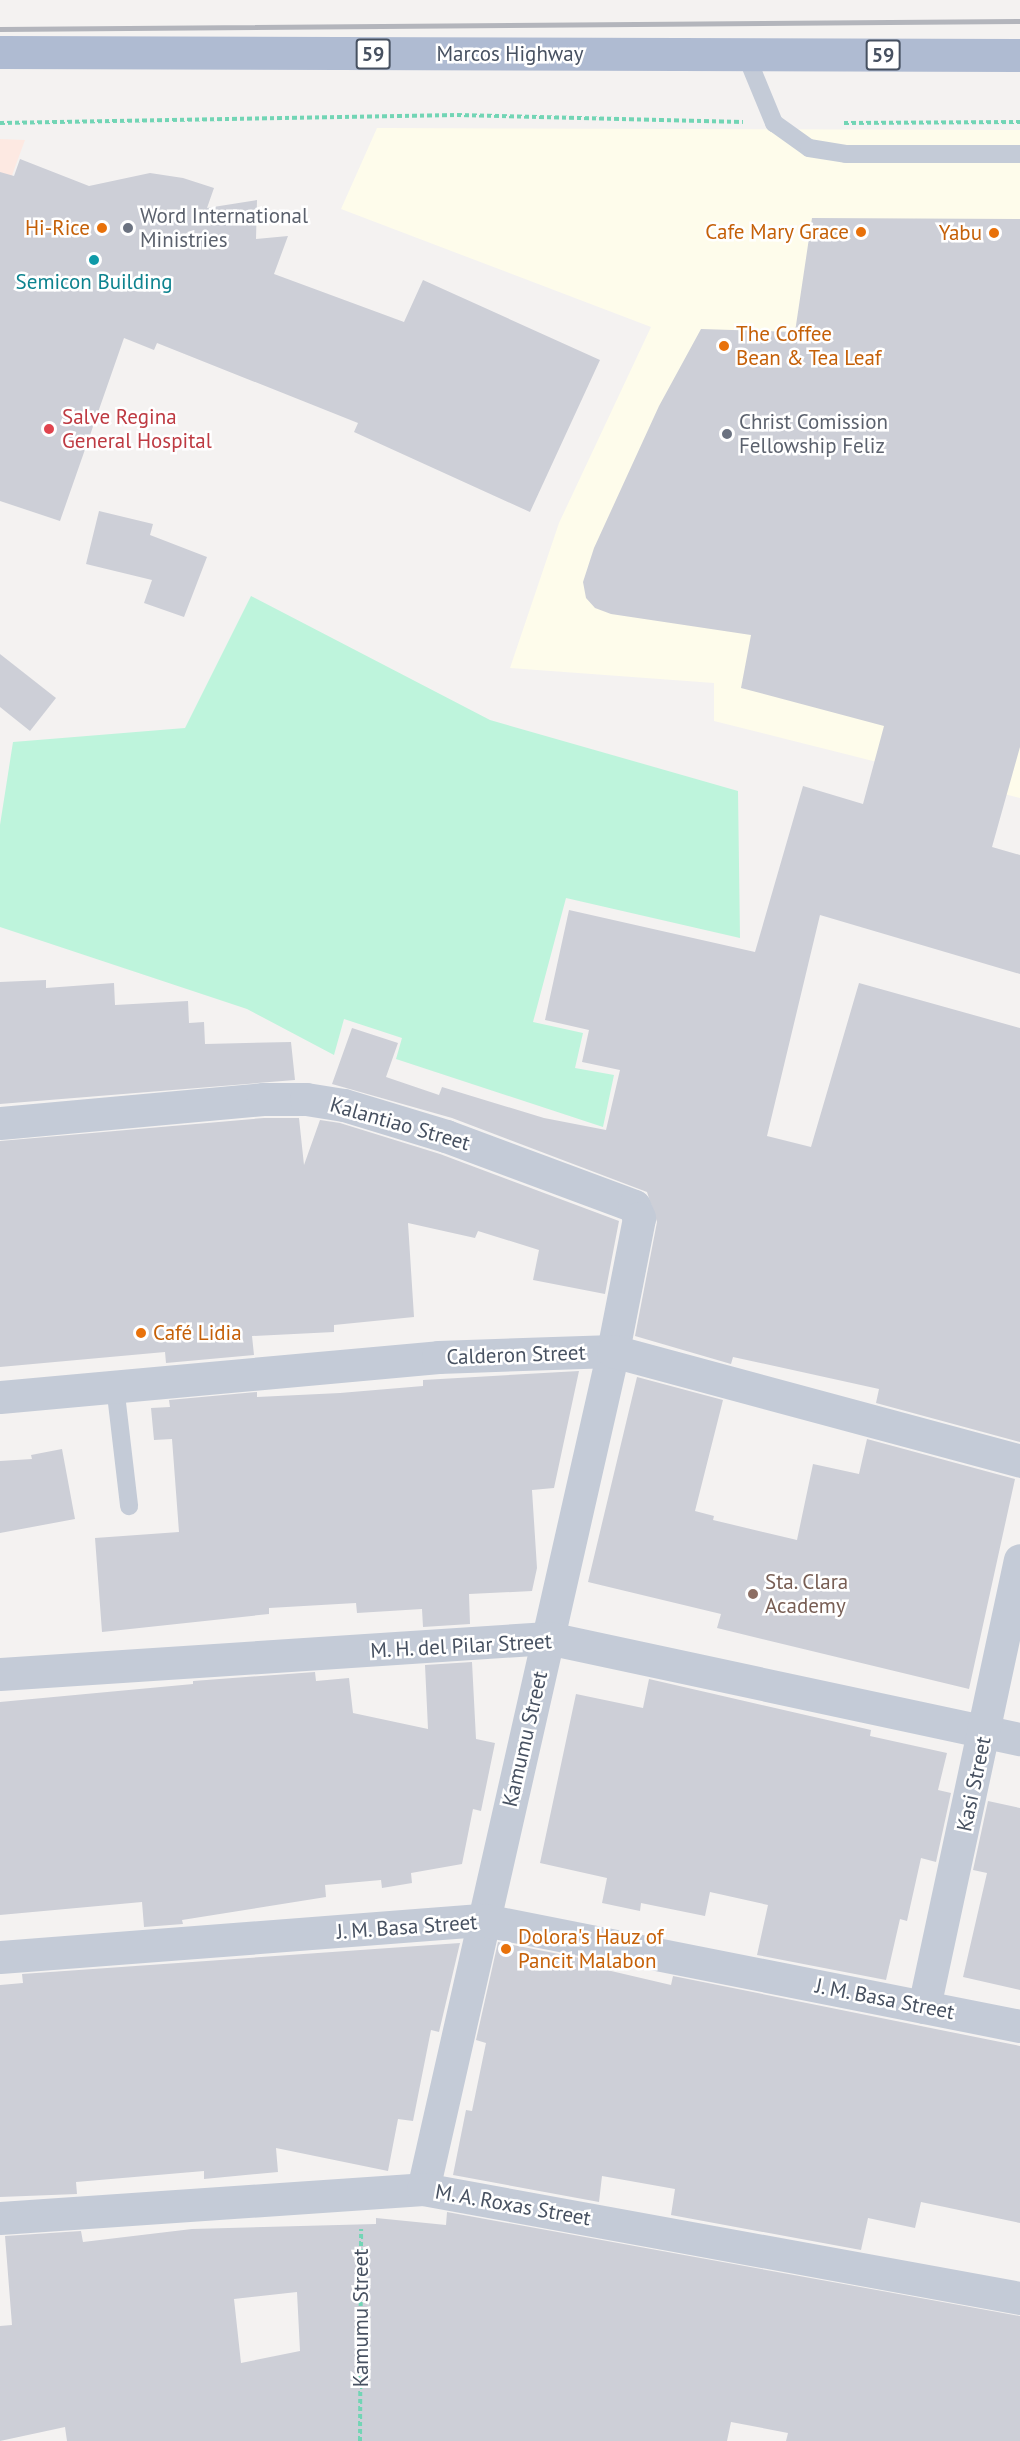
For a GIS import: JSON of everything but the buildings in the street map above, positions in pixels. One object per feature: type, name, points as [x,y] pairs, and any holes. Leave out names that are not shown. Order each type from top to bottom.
[{"type":"main road","name":"Marcos Highway","points":[[0,52],[1020,54]]},
{"type":"street","name":"Kalantiao Street","points":[[0,1123],[263,1099],[344,1104],[446,1136],[622,1200],[634,1206],[639,1218]]},
{"type":"street","name":"Kamumu Street","points":[[423,2189],[612,1352],[639,1218]]},
{"type":"street","name":"Calderon Street","points":[[0,1397],[438,1358],[612,1352],[1020,1461]]},
{"type":"street","name":"Kasi Street","points":[[924,2007],[1020,1560]]},
{"type":"street","name":"M. H. del Pilar Street","points":[[0,1674],[548,1638],[1020,1739]]},
{"type":"street","name":"J. M. Basa Street","points":[[0,1958],[484,1920],[1020,2026]]},
{"type":"street","name":"M. A. Roxas Street","points":[[0,2218],[361,2196],[423,2189],[1020,2298]]},
{"type":"lane","points":[[746,55],[774,123],[809,148],[846,154],[1020,154]]},
{"type":"lane","points":[[115,1386],[129,1506]]},
{"type":"path","points":[[0,123],[457,115],[774,123]]},
{"type":"path","points":[[832,123],[1020,122]]},
{"type":"path","name":"Kamumu Street","points":[[360,2441],[361,2196]]},
{"type":"shaded area","points":[[377,128],[1020,130],[1020,798],[714,721],[714,683],[510,668],[559,523],[651,327],[341,209]]},
{"type":"shaded area","points":[[0,139],[25,140],[0,208]]},
{"type":"green space","points":[[251,596],[490,720],[738,791],[740,938],[566,898],[533,1022],[583,1033],[575,1068],[614,1075],[603,1127],[396,1059],[402,1038],[344,1019],[334,1055],[247,1009],[0,927],[0,825],[13,742],[185,728]]},
{"type":"railway","points":[[0,29],[1020,21]]},
{"type":"place","name":"Hi-Rice","points":[[102,228]]},
{"type":"place","name":"Word International Ministries","points":[[128,228]]},
{"type":"place","name":"Cafe Mary Grace","points":[[861,232]]},
{"type":"place","name":"Yabu","points":[[994,233]]},
{"type":"place","name":"Semicon Building","points":[[94,260]]},
{"type":"place","name":"The Coffee Bean & Tea Leaf","points":[[724,346]]},
{"type":"place","name":"Salve Regina General Hospital","points":[[49,429]]},
{"type":"place","name":"Christ Comission Fellowship Feliz","points":[[727,434]]},
{"type":"place","name":"Café Lidia","points":[[141,1333]]},
{"type":"place","name":"Sta. Clara Academy","points":[[753,1594]]},
{"type":"place","name":"Dolora's Hauz of Pancit Malabon","points":[[506,1949]]}]
